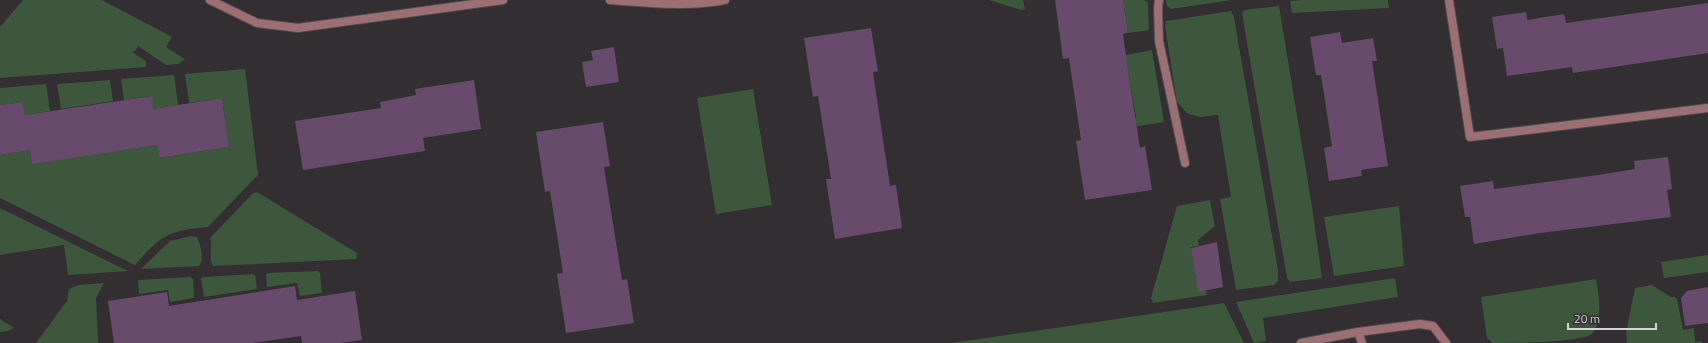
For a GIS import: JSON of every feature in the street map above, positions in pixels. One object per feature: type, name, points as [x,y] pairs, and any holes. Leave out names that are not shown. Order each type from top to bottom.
[{"type":"street","points":[[210,0],[257,23],[298,28],[503,0]]},
{"type":"street","points":[[610,0],[668,3],[712,3],[725,0]]},
{"type":"street","points":[[1160,0],[1158,8],[1159,41],[1185,163]]},
{"type":"street","points":[[1449,0],[1470,137],[1708,108]]},
{"type":"street","points":[[1301,343],[1358,332],[1420,324],[1432,326],[1446,343]]},
{"type":"street","points":[[1358,332],[1362,343]]},
{"type":"green space","points":[[23,0],[102,0],[172,37],[166,47],[185,59],[179,64],[166,65],[138,46],[135,51],[132,52],[146,61],[146,67],[0,78],[0,27]]},
{"type":"green space","points":[[989,0],[1023,0],[1025,9],[1021,10]]},
{"type":"green space","points":[[1123,0],[1144,0],[1148,3],[1149,30],[1128,33]]},
{"type":"green space","points":[[1166,0],[1232,0],[1171,9],[1167,6]]},
{"type":"green space","points":[[1388,0],[1389,8],[1292,13],[1290,1]]},
{"type":"green space","points":[[1279,6],[1312,207],[1322,278],[1290,282],[1287,278],[1242,13],[1244,10]]},
{"type":"green space","points":[[1231,11],[1234,17],[1278,270],[1278,281],[1274,285],[1236,290],[1220,199],[1231,197],[1218,115],[1201,117],[1188,114],[1177,102],[1165,26],[1166,21]]},
{"type":"green space","points":[[1152,50],[1164,122],[1132,127],[1130,118],[1136,117],[1127,64],[1121,56]]},
{"type":"green space","points":[[245,69],[258,175],[208,227],[184,230],[166,236],[151,247],[135,265],[0,198],[0,155],[30,150],[32,163],[157,145],[159,158],[229,147],[222,98],[189,103],[185,74]]},
{"type":"green space","points":[[174,75],[178,105],[153,109],[151,96],[124,100],[121,79]]},
{"type":"green space","points":[[110,80],[113,101],[61,109],[57,84]]},
{"type":"green space","points":[[46,84],[50,111],[25,115],[23,102],[0,105],[0,88]]},
{"type":"green space","points":[[753,89],[772,205],[716,214],[697,98]]},
{"type":"green space","points":[[257,192],[357,253],[356,259],[213,266],[211,259],[210,238],[253,193]]},
{"type":"green space","points":[[1210,200],[1215,226],[1198,240],[1199,246],[1191,247],[1198,291],[1206,290],[1207,295],[1153,303],[1151,298],[1177,206]]},
{"type":"green space","points":[[1399,206],[1404,266],[1334,276],[1324,217]]},
{"type":"green space","points":[[0,208],[128,271],[68,275],[64,245],[0,255]]},
{"type":"green space","points":[[191,236],[197,237],[201,248],[202,259],[199,266],[141,269],[170,241]]},
{"type":"green space","points":[[1708,255],[1708,272],[1664,278],[1661,262]]},
{"type":"green space","points":[[318,271],[320,273],[322,293],[300,296],[297,283],[267,287],[266,275],[268,273]]},
{"type":"green space","points":[[255,275],[257,289],[204,297],[201,279],[203,277]]},
{"type":"green space","points":[[190,277],[193,279],[194,298],[170,302],[168,290],[139,294],[138,280]]},
{"type":"green space","points":[[1395,278],[1398,297],[1263,318],[1266,341],[1254,343],[1236,302]]},
{"type":"green space","points":[[1596,279],[1599,299],[1599,314],[1593,333],[1576,339],[1546,342],[1493,343],[1487,338],[1481,297]]},
{"type":"green space","points":[[104,283],[96,298],[98,343],[36,343],[67,301],[69,289],[78,285]]},
{"type":"green space","points":[[1652,285],[1677,299],[1683,330],[1694,328],[1695,342],[1701,341],[1702,343],[1627,343],[1626,333],[1635,288]]},
{"type":"green space","points":[[1224,303],[1244,343],[952,343],[1198,307]]},
{"type":"green space","points":[[0,319],[14,328],[8,331],[0,332]]},
{"type":"building","points":[[1055,0],[1123,0],[1128,33],[1123,34],[1129,77],[1140,148],[1145,146],[1152,190],[1085,200],[1076,141],[1081,140],[1069,58],[1063,59]]},
{"type":"building","points":[[1708,3],[1708,53],[1573,73],[1572,67],[1507,76],[1503,48],[1497,49],[1492,17],[1526,12],[1527,20],[1564,14],[1566,23]]},
{"type":"building","points":[[871,28],[878,71],[873,72],[890,186],[896,185],[902,228],[835,239],[826,179],[831,179],[818,96],[813,97],[804,38]]},
{"type":"building","points":[[1340,32],[1342,43],[1373,38],[1377,61],[1372,61],[1388,166],[1361,170],[1362,176],[1329,181],[1324,148],[1332,146],[1321,75],[1316,75],[1310,37]]},
{"type":"building","points":[[614,47],[619,82],[586,87],[582,62],[593,60],[591,51]]},
{"type":"building","points":[[474,80],[481,129],[423,138],[425,151],[303,170],[295,121],[381,108],[380,102],[416,95],[415,89]]},
{"type":"building","points":[[152,96],[153,109],[222,98],[229,147],[159,158],[157,145],[32,164],[30,150],[0,155],[0,105],[23,102],[25,115]]},
{"type":"building","points":[[603,122],[610,166],[604,167],[622,280],[627,279],[634,323],[566,333],[557,274],[563,273],[550,191],[545,192],[536,132]]},
{"type":"building","points":[[1668,157],[1672,189],[1667,190],[1671,217],[1540,233],[1474,244],[1470,217],[1465,217],[1460,186],[1493,181],[1494,189],[1598,175],[1635,169],[1634,161]]},
{"type":"building","points":[[1217,242],[1223,287],[1198,292],[1191,248]]},
{"type":"building","points":[[295,286],[297,300],[355,291],[362,340],[340,343],[302,343],[301,336],[253,343],[114,343],[108,301],[167,292],[169,306]]},
{"type":"building","points":[[1708,287],[1708,323],[1685,326],[1681,298],[1687,291]]}]
